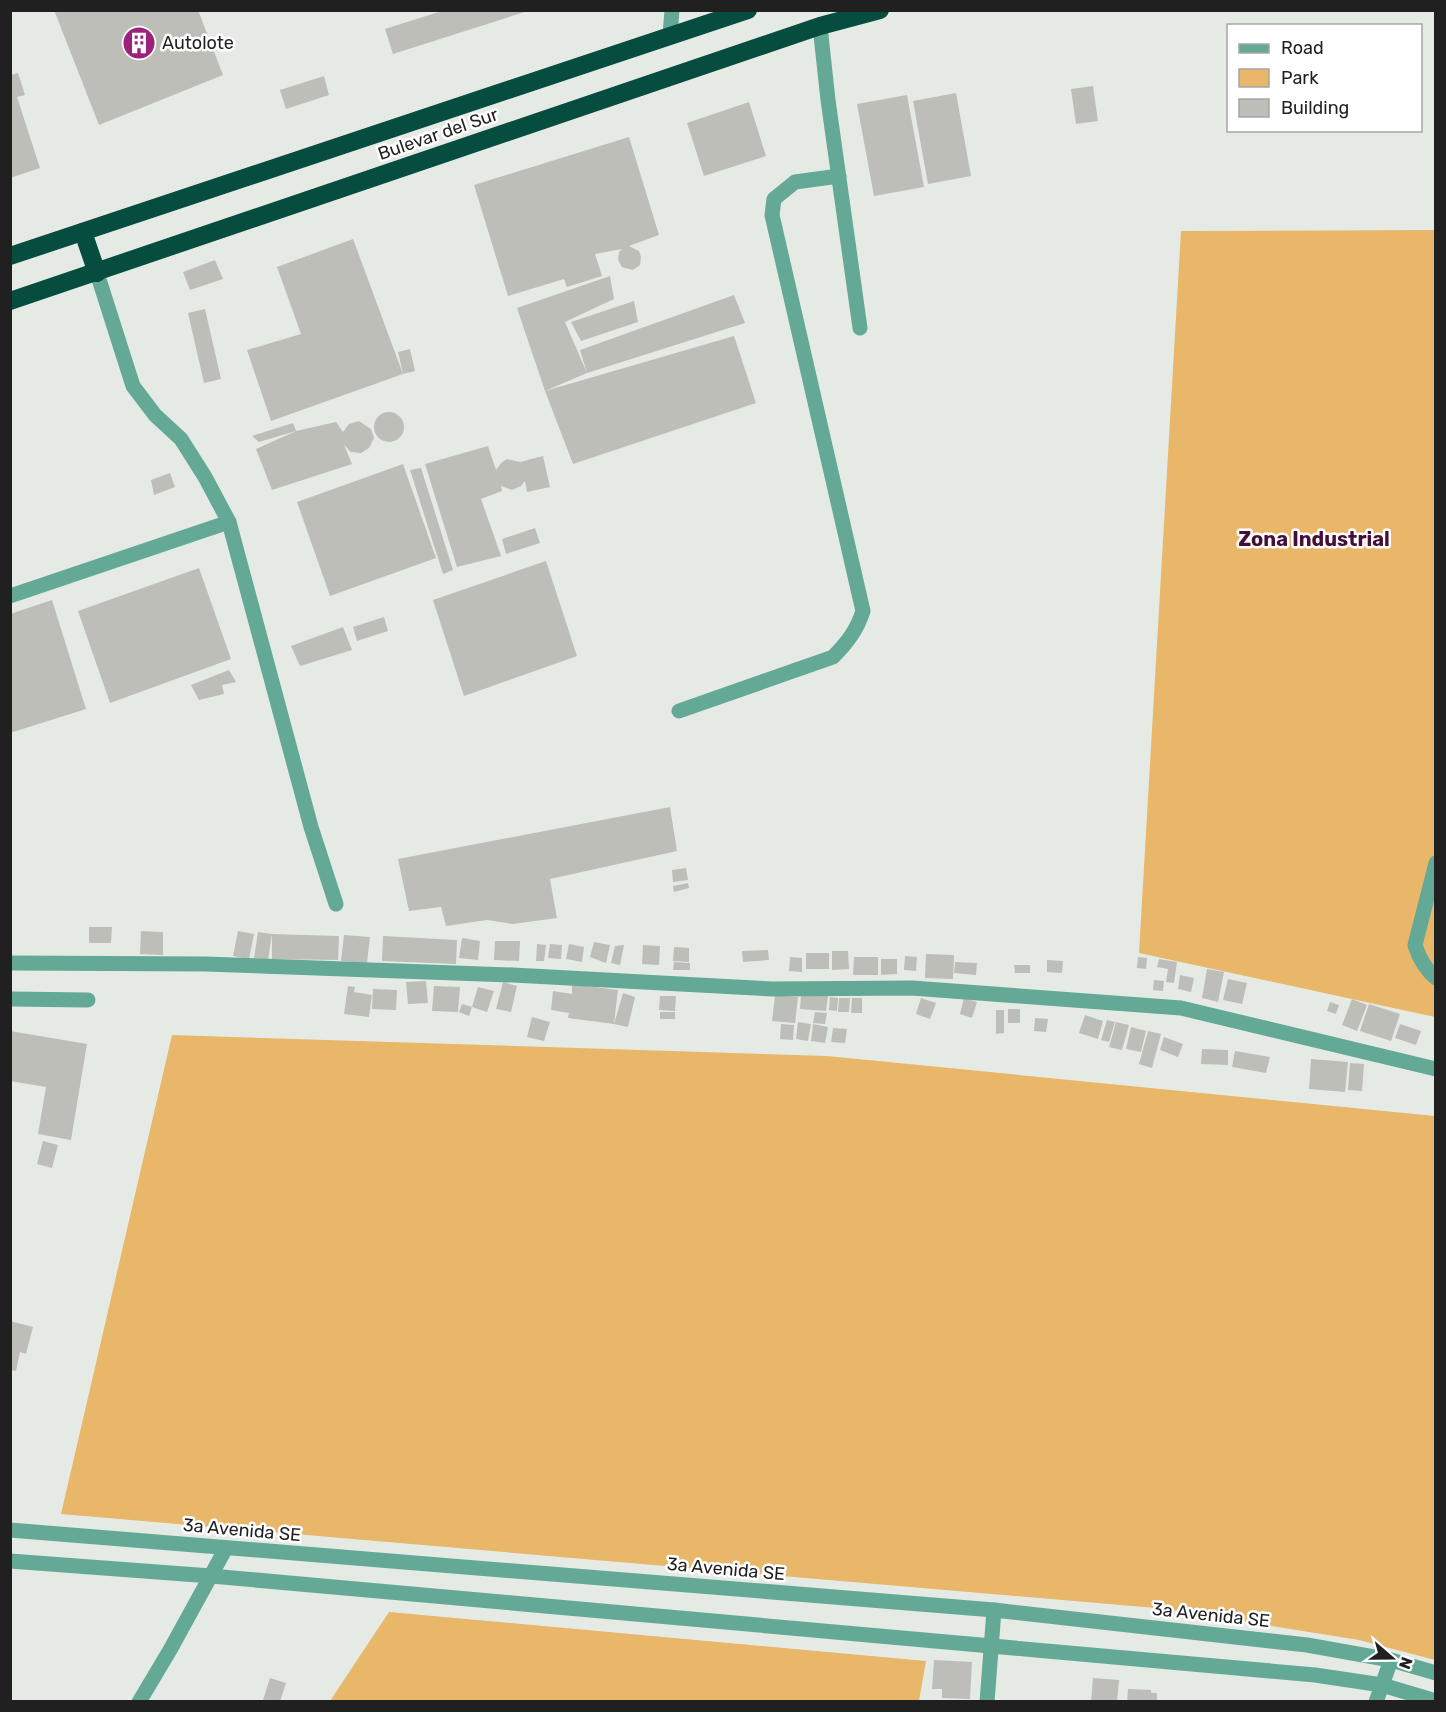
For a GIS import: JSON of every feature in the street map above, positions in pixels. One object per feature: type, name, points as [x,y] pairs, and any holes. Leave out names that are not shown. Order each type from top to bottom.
[{"type":"highway","name":"Bulevar del Sur","points":[[10,256],[748,10]]},
{"type":"highway","name":"Bulevar del Sur","points":[[10,301],[820,26],[880,10]]},
{"type":"highway","points":[[83,232],[97,273]]},
{"type":"street","points":[[670,35],[672,10]]},
{"type":"street","points":[[820,26],[860,328]]},
{"type":"street","points":[[679,711],[833,657],[859,625],[863,611],[772,215],[774,200],[795,182],[839,176]]},
{"type":"street","points":[[97,273],[132,386],[155,415],[181,439],[229,522],[311,827],[336,904]]},
{"type":"street","points":[[10,596],[229,522]]},
{"type":"street","points":[[1436,863],[1415,945],[1419,958],[1436,978]]},
{"type":"street","points":[[10,963],[240,965],[513,975],[772,989],[912,988],[1181,1008],[1436,1069]]},
{"type":"street","points":[[10,999],[88,1000]]},
{"type":"street","name":"3a Avenida SE","points":[[10,1530],[994,1610],[1307,1645],[1391,1660],[1436,1673]]},
{"type":"street","points":[[139,1701],[226,1548]]},
{"type":"street","points":[[10,1561],[211,1576],[1315,1675],[1382,1685],[1436,1701]]},
{"type":"street","points":[[987,1701],[994,1610]]},
{"type":"street","points":[[1376,1701],[1391,1660]]},
{"type":"green space","points":[[1435,230],[1435,1017],[1139,953],[1181,231]]},
{"type":"green space","points":[[172,1035],[827,1056],[1435,1116],[1435,1660],[1359,1640],[1167,1609],[61,1514]]},
{"type":"green space","points":[[389,1612],[926,1661],[919,1701],[330,1701]]},
{"type":"building","name":"Autolote","points":[[54,10],[198,10],[223,75],[99,125]]},
{"type":"building","points":[[445,10],[528,11],[393,54],[385,29]]},
{"type":"building","points":[[18,73],[25,95],[17,97],[40,168],[10,178],[10,75]]},
{"type":"building","points":[[324,76],[329,95],[286,109],[280,90]]},
{"type":"building","points":[[1093,86],[1098,121],[1076,124],[1071,89]]},
{"type":"building","points":[[956,93],[971,176],[928,184],[913,101]]},
{"type":"building","points":[[907,95],[924,187],[874,196],[857,104]]},
{"type":"building","points":[[749,102],[766,156],[704,176],[687,123]]},
{"type":"building","points":[[629,137],[659,235],[629,246],[639,251],[640,265],[633,270],[622,267],[618,260],[622,249],[595,254],[602,276],[567,287],[564,279],[508,296],[474,185]]},
{"type":"building","points":[[353,239],[403,374],[271,421],[247,350],[301,334],[277,267]]},
{"type":"building","points":[[215,260],[223,279],[190,290],[183,272]]},
{"type":"building","points":[[610,276],[614,299],[565,322],[587,373],[545,391],[517,308]]},
{"type":"building","points":[[734,295],[745,323],[587,373],[580,350]]},
{"type":"building","points":[[634,301],[638,322],[581,341],[571,322]]},
{"type":"building","points":[[205,309],[221,379],[204,383],[188,313]]},
{"type":"building","points":[[734,336],[756,403],[573,464],[545,391]]},
{"type":"building","points":[[410,349],[415,371],[403,374],[398,352]]},
{"type":"building","points":[[389,412],[400,416],[404,427],[400,438],[389,442],[378,438],[374,427],[378,416]]},
{"type":"building","points":[[359,421],[371,429],[374,438],[369,448],[361,453],[351,452],[344,445],[352,464],[272,490],[256,449],[296,431],[336,422],[343,432],[349,424]]},
{"type":"building","points":[[293,423],[296,431],[259,442],[252,436]]},
{"type":"building","points":[[488,446],[496,470],[507,459],[520,462],[543,456],[550,487],[527,492],[525,481],[521,486],[512,490],[501,486],[502,491],[481,499],[501,556],[457,567],[425,464]]},
{"type":"building","points":[[403,464],[436,558],[330,596],[297,502]]},
{"type":"building","points":[[421,468],[453,570],[443,574],[410,470]]},
{"type":"building","points":[[170,473],[175,487],[154,495],[151,480]]},
{"type":"building","points":[[535,528],[540,543],[506,554],[502,539]]},
{"type":"building","points":[[546,561],[577,656],[464,696],[433,600]]},
{"type":"building","points":[[199,568],[231,659],[110,703],[78,611]]},
{"type":"building","points":[[52,600],[86,709],[10,733],[10,614]]},
{"type":"building","points":[[384,617],[388,631],[357,641],[353,627]]},
{"type":"building","points":[[343,627],[352,650],[300,666],[291,646]]},
{"type":"building","points":[[229,670],[236,682],[222,685],[224,694],[199,700],[191,685]]},
{"type":"building","points":[[670,807],[677,851],[550,879],[557,918],[513,924],[487,920],[446,926],[441,907],[409,911],[398,859]]},
{"type":"building","points":[[686,868],[688,880],[673,882],[672,870]]},
{"type":"building","points":[[688,883],[689,888],[674,892],[673,886]]},
{"type":"building","points":[[89,927],[112,927],[111,943],[89,943]]},
{"type":"building","points":[[141,931],[163,932],[163,955],[140,954]]},
{"type":"building","points":[[238,931],[254,934],[249,959],[233,956]]},
{"type":"building","points":[[258,932],[272,934],[268,960],[254,958]]},
{"type":"building","points":[[272,934],[339,936],[338,960],[272,959]]},
{"type":"building","points":[[344,935],[370,937],[367,963],[341,961]]},
{"type":"building","points":[[383,936],[457,940],[456,964],[382,961]]},
{"type":"building","points":[[462,938],[480,941],[478,960],[459,958]]},
{"type":"building","points":[[495,941],[520,941],[519,961],[494,960]]},
{"type":"building","points":[[594,942],[610,945],[606,963],[590,957]]},
{"type":"building","points":[[537,944],[546,945],[544,961],[536,961]]},
{"type":"building","points":[[550,944],[562,945],[561,959],[548,958]]},
{"type":"building","points":[[569,944],[584,947],[582,962],[566,959]]},
{"type":"building","points":[[624,945],[620,965],[611,963],[615,946]]},
{"type":"building","points":[[643,945],[660,946],[659,965],[642,964]]},
{"type":"building","points":[[674,947],[689,948],[689,962],[673,961]]},
{"type":"building","points":[[768,950],[769,960],[743,962],[742,951]]},
{"type":"building","points":[[832,951],[848,951],[849,969],[832,970]]},
{"type":"building","points":[[806,953],[829,953],[829,969],[806,969]]},
{"type":"building","points":[[926,954],[954,955],[953,979],[925,978]]},
{"type":"building","points":[[905,956],[917,957],[916,971],[904,970]]},
{"type":"building","points":[[790,957],[802,958],[802,972],[789,971]]},
{"type":"building","points":[[854,957],[878,957],[878,975],[853,975]]},
{"type":"building","points":[[1138,957],[1147,958],[1146,969],[1137,968]]},
{"type":"building","points":[[881,959],[897,959],[897,974],[881,975]]},
{"type":"building","points":[[1159,959],[1177,962],[1174,983],[1166,982],[1168,969],[1157,967]]},
{"type":"building","points":[[1047,960],[1063,961],[1062,973],[1047,972]]},
{"type":"building","points":[[674,962],[690,963],[690,970],[673,970]]},
{"type":"building","points":[[955,962],[977,963],[976,975],[954,973]]},
{"type":"building","points":[[1014,965],[1030,965],[1030,973],[1015,973]]},
{"type":"building","points":[[1207,969],[1224,972],[1218,1002],[1202,998]]},
{"type":"building","points":[[1180,975],[1194,978],[1191,992],[1178,989]]},
{"type":"building","points":[[1228,979],[1247,983],[1242,1004],[1223,1000]]},
{"type":"building","points":[[1154,980],[1164,981],[1163,991],[1153,990]]},
{"type":"building","points":[[426,981],[428,1003],[408,1004],[406,982]]},
{"type":"building","points":[[503,982],[517,986],[511,1012],[496,1009]]},
{"type":"building","points":[[572,984],[618,990],[614,1024],[568,1018],[569,1013],[551,1010],[553,991],[572,994]]},
{"type":"building","points":[[348,986],[355,987],[354,992],[372,995],[369,1017],[344,1014]]},
{"type":"building","points":[[434,986],[460,987],[458,1012],[432,1011]]},
{"type":"building","points":[[478,987],[494,991],[487,1012],[472,1007]]},
{"type":"building","points":[[373,989],[397,990],[396,1010],[372,1009]]},
{"type":"building","points":[[623,993],[635,997],[628,1027],[614,1024]]},
{"type":"building","points":[[801,994],[828,996],[826,1011],[800,1009]]},
{"type":"building","points":[[775,995],[798,997],[795,1023],[772,1021]]},
{"type":"building","points":[[660,996],[676,996],[675,1011],[659,1010]]},
{"type":"building","points":[[830,997],[838,998],[837,1011],[829,1010]]},
{"type":"building","points":[[839,998],[850,998],[849,1012],[838,1012]]},
{"type":"building","points":[[852,998],[862,998],[862,1013],[851,1013]]},
{"type":"building","points":[[921,998],[936,1003],[930,1019],[916,1014]]},
{"type":"building","points":[[964,998],[977,1002],[972,1018],[960,1014]]},
{"type":"building","points":[[1352,999],[1367,1005],[1357,1031],[1342,1025]]},
{"type":"building","points":[[1330,1002],[1339,1005],[1336,1014],[1327,1011]]},
{"type":"building","points":[[462,1004],[472,1007],[469,1016],[459,1012]]},
{"type":"building","points":[[1369,1004],[1400,1014],[1391,1041],[1360,1031]]},
{"type":"building","points":[[1008,1009],[1020,1009],[1020,1023],[1008,1023]]},
{"type":"building","points":[[996,1010],[1004,1010],[1004,1033],[996,1034]]},
{"type":"building","points":[[660,1012],[675,1012],[675,1019],[660,1019]]},
{"type":"building","points":[[815,1012],[827,1013],[825,1024],[813,1023]]},
{"type":"building","points":[[1085,1015],[1103,1021],[1098,1039],[1079,1033]]},
{"type":"building","points":[[532,1017],[550,1022],[544,1041],[527,1037]]},
{"type":"building","points":[[1035,1018],[1048,1019],[1046,1032],[1034,1031]]},
{"type":"building","points":[[1107,1020],[1115,1022],[1109,1042],[1101,1040]]},
{"type":"building","points":[[798,1022],[811,1024],[808,1041],[796,1039]]},
{"type":"building","points":[[1116,1022],[1129,1025],[1122,1050],[1109,1047]]},
{"type":"building","points":[[781,1024],[794,1025],[793,1040],[780,1039]]},
{"type":"building","points":[[813,1024],[828,1027],[825,1043],[811,1041]]},
{"type":"building","points":[[1400,1024],[1421,1031],[1416,1045],[1395,1038]]},
{"type":"building","points":[[1131,1027],[1146,1031],[1141,1052],[1126,1049]]},
{"type":"building","points":[[833,1028],[847,1029],[845,1043],[831,1042]]},
{"type":"building","points":[[10,1031],[87,1044],[71,1140],[38,1134],[46,1087],[10,1081]]},
{"type":"building","points":[[1148,1031],[1161,1034],[1152,1068],[1139,1064]]},
{"type":"building","points":[[1164,1037],[1183,1044],[1178,1057],[1160,1050]]},
{"type":"building","points":[[1202,1049],[1228,1050],[1228,1065],[1201,1064]]},
{"type":"building","points":[[1235,1051],[1270,1057],[1266,1073],[1232,1067]]},
{"type":"building","points":[[1311,1059],[1348,1062],[1345,1092],[1309,1089]]},
{"type":"building","points":[[1350,1063],[1364,1064],[1362,1091],[1348,1090]]},
{"type":"building","points":[[43,1141],[58,1145],[52,1168],[37,1164]]},
{"type":"building","points":[[10,1321],[33,1327],[26,1354],[20,1352],[16,1371],[10,1370]]},
{"type":"building","points":[[934,1660],[972,1662],[970,1699],[942,1698],[942,1689],[932,1689]]},
{"type":"building","points":[[270,1678],[286,1683],[280,1702],[263,1700]]},
{"type":"building","points":[[1093,1678],[1119,1680],[1117,1702],[1091,1702]]},
{"type":"building","points":[[1128,1689],[1151,1690],[1151,1693],[1157,1693],[1157,1702],[1127,1702]]},
{"type":"place","name":"Autolote","points":[[139,43]]},
{"type":"district","name":"Zona Industrial","points":[[1314,539]]}]
